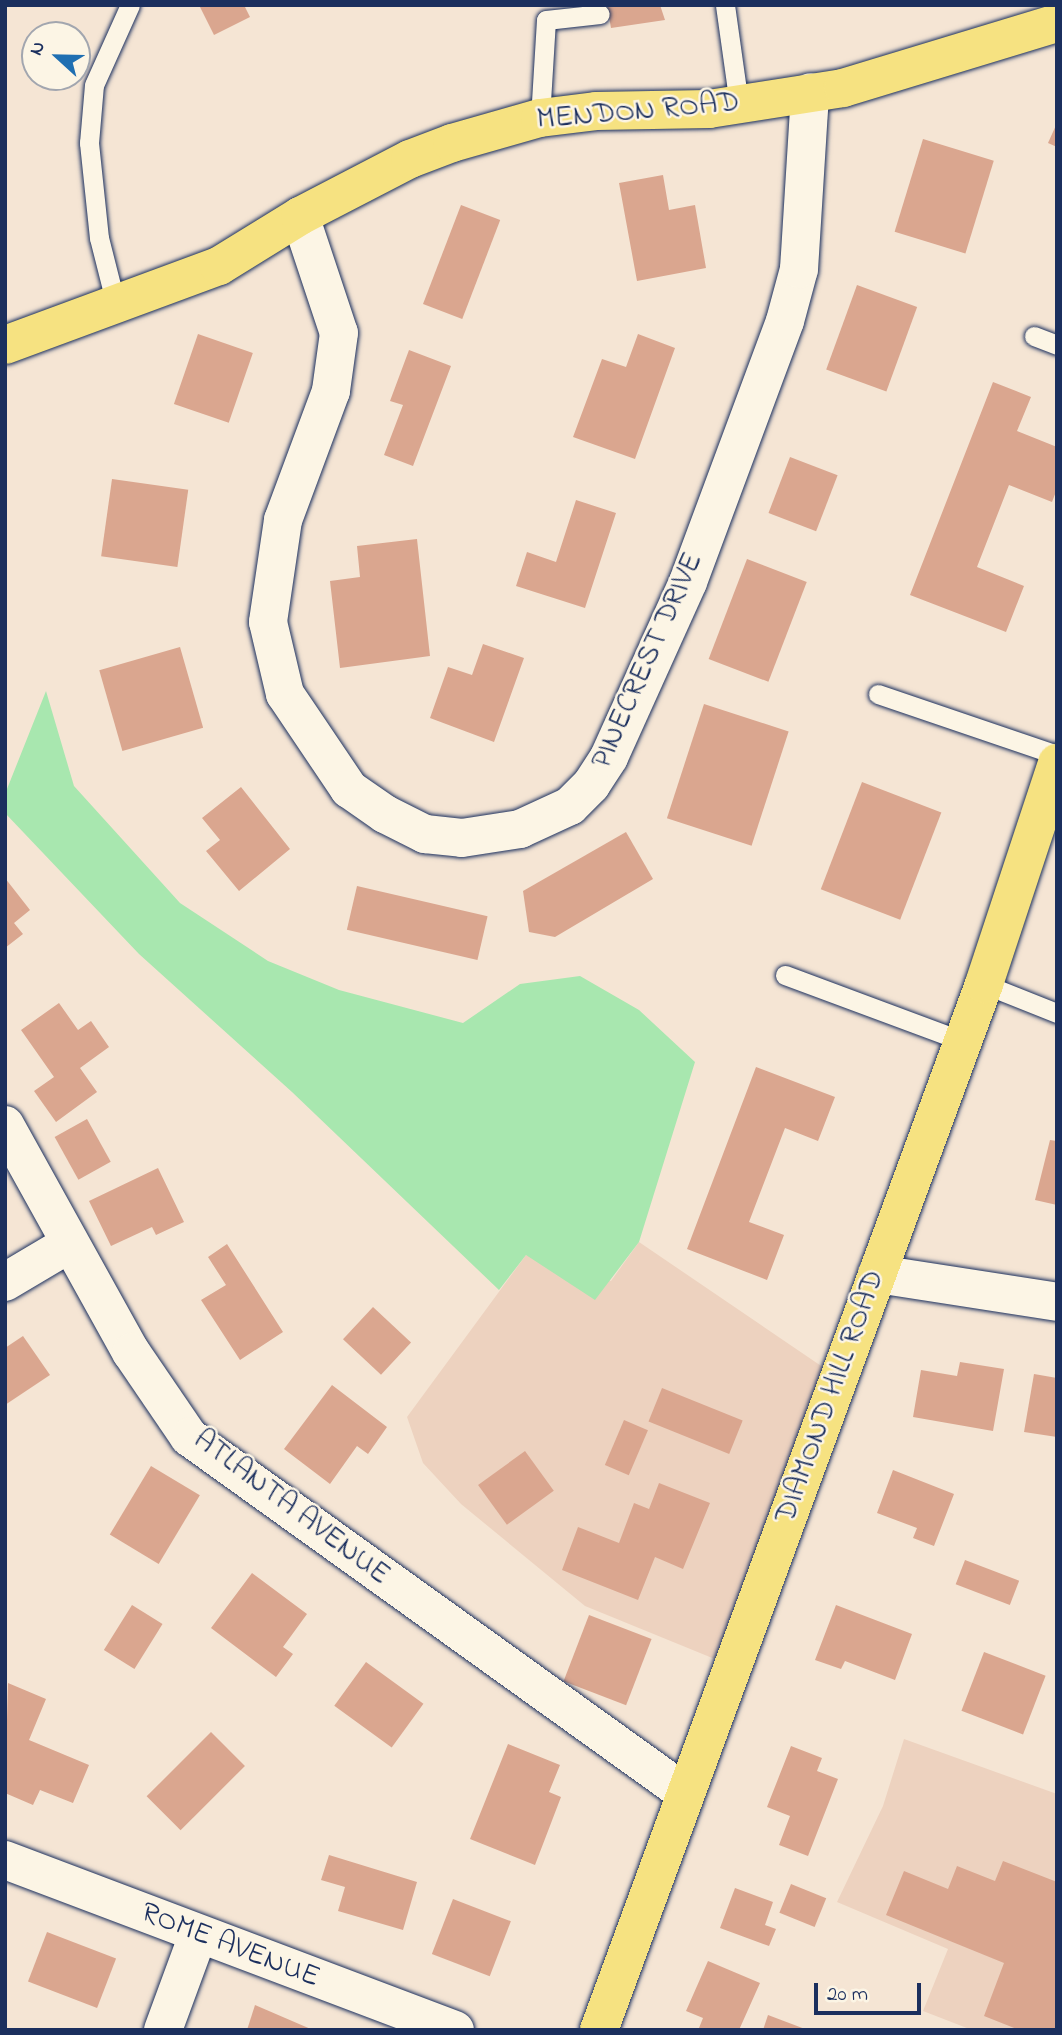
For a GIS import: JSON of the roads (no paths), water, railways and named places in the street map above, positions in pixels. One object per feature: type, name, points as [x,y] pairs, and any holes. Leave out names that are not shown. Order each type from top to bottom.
[{"type":"main road","name":"MENDON ROAD","points":[[5,345],[219,266],[300,216],[410,159],[540,117],[739,104],[883,79],[1046,19]]},
{"type":"main road","name":"DIAMOND HILL ROAD","points":[[599,2030],[984,984],[1057,763]]},
{"type":"street","name":"PINECREST DRIVE","points":[[300,216],[339,333],[331,391],[283,520],[268,622],[285,694],[349,789],[385,814],[425,834],[462,838],[520,829],[570,806],[591,785],[609,757],[688,582],[785,321],[799,269],[810,92]]},
{"type":"street","name":"ATLANTA AVENUE","points":[[5,1125],[131,1352],[189,1437],[685,1793]]},
{"type":"street","points":[[5,1282],[69,1244]]},
{"type":"street","points":[[877,1274],[1057,1302]]},
{"type":"street","name":"ROME AVENUE","points":[[5,1860],[455,2030]]},
{"type":"street","points":[[163,2030],[198,1935]]},
{"type":"lane","points":[[116,305],[99,238],[89,143],[94,85],[130,5]]},
{"type":"lane","points":[[725,5],[739,104]]},
{"type":"lane","points":[[540,117],[546,20],[600,14]]},
{"type":"lane","points":[[1034,336],[1057,345]]},
{"type":"lane","points":[[878,694],[1057,755]]},
{"type":"lane","points":[[785,975],[962,1041]]},
{"type":"lane","points":[[984,984],[1057,1013]]}]
